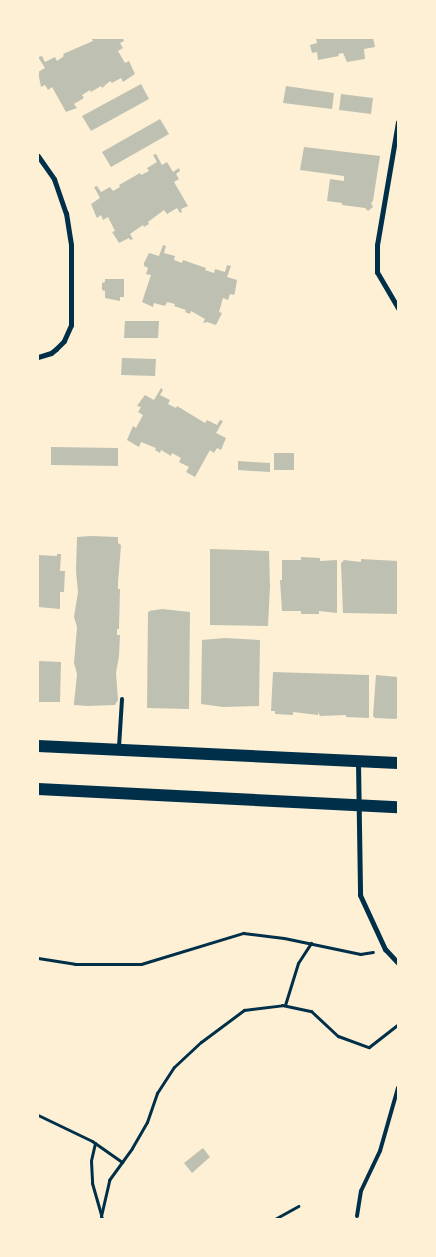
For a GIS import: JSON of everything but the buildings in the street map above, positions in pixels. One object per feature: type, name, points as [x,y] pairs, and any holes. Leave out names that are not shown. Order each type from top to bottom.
[{"type":"main road","points":[[38,746],[398,763]]},
{"type":"main road","points":[[38,789],[398,807]]},
{"type":"street","points":[[398,122],[377,245],[377,272],[398,308]]},
{"type":"street","points":[[38,156],[54,179],[63,205],[71,245],[71,325],[64,341],[52,354],[38,357]]},
{"type":"street","points":[[358,761],[360,895],[385,949],[398,964]]},
{"type":"lane","points":[[119,750],[122,699]]},
{"type":"lane","points":[[356,1216],[361,1191],[380,1151],[398,1088]]},
{"type":"path","points":[[38,958],[75,964],[141,964],[243,933],[360,954],[385,949]]},
{"type":"path","points":[[285,1005],[298,963],[311,944]]},
{"type":"path","points":[[102,1218],[109,1180],[147,1122],[158,1093],[174,1067],[201,1042],[244,1010],[285,1005],[311,1011],[338,1036],[369,1047],[398,1024]]},
{"type":"path","points":[[38,1115],[95,1143],[122,1162]]},
{"type":"path","points":[[95,1143],[91,1161],[92,1183],[102,1218]]},
{"type":"path","points":[[273,1220],[298,1206]]}]
